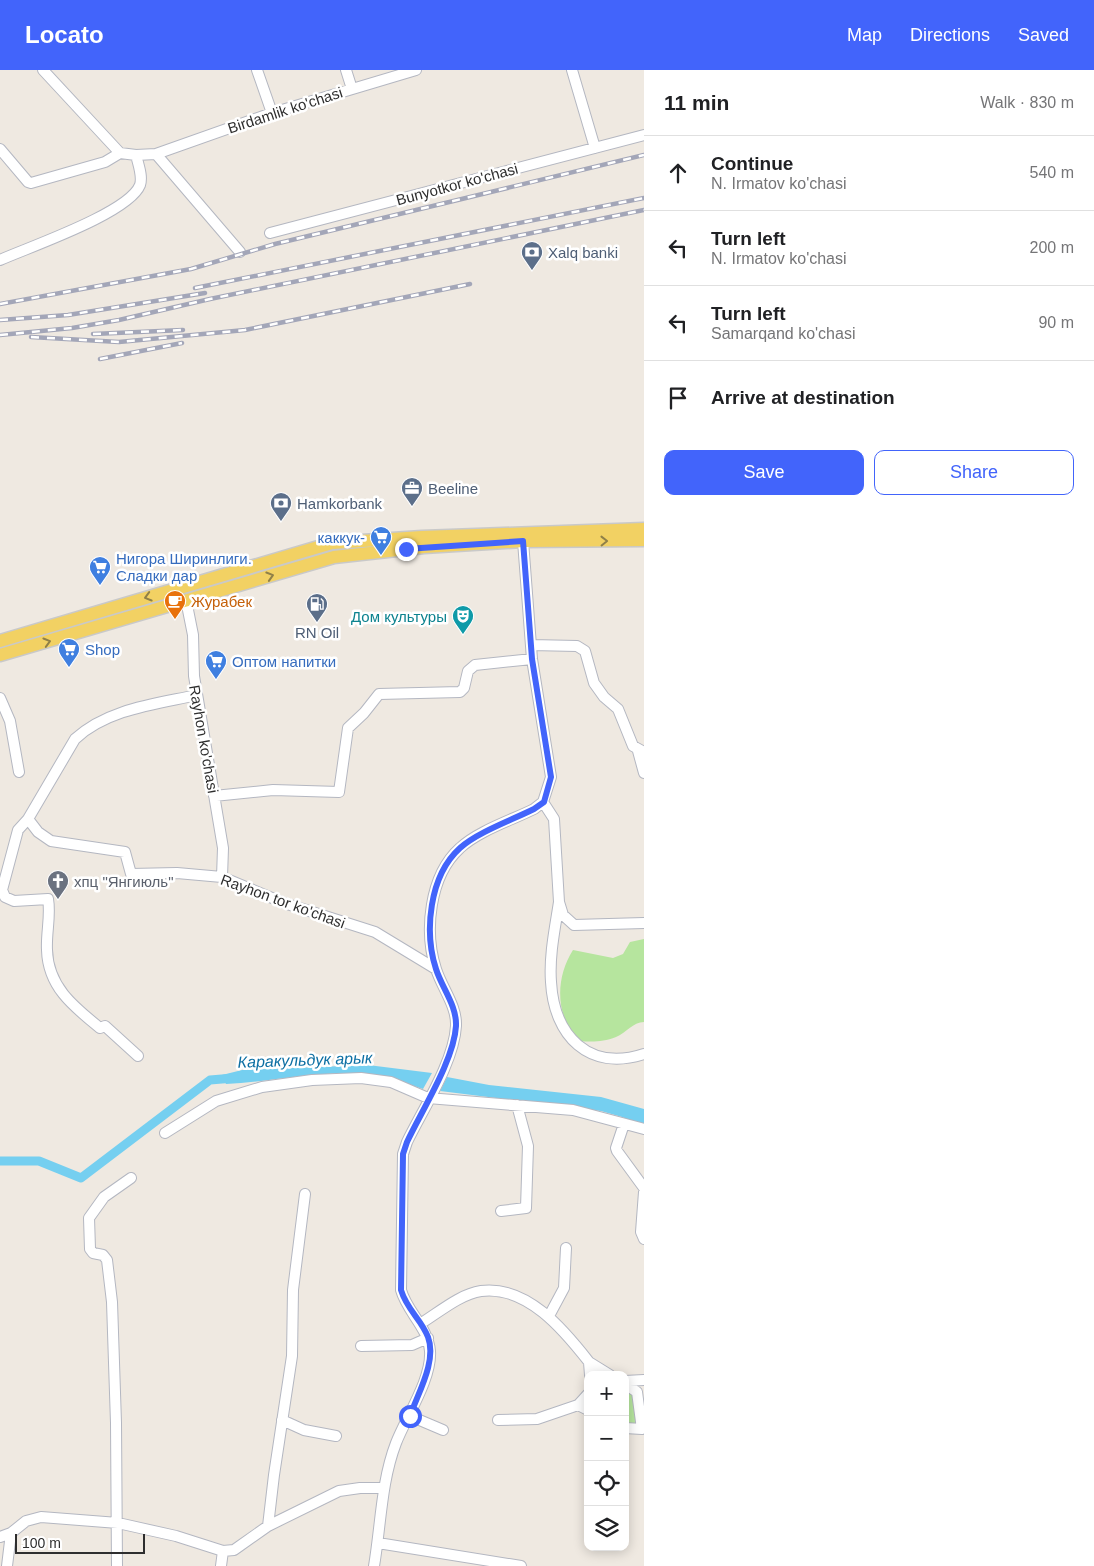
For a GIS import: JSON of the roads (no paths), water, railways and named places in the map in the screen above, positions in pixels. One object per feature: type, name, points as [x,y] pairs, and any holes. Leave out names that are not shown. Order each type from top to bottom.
[{"type":"main road","points":[[0,641],[332,543],[422,537],[644,529]]},
{"type":"main road","points":[[0,655],[334,557],[424,547],[523,541],[644,540]]},
{"type":"street","points":[[43,70],[120,152],[136,155],[156,154],[240,252]]},
{"type":"street","points":[[257,70],[272,113]]},
{"type":"street","points":[[346,70],[352,89]]},
{"type":"street","name":"Birdamlik ko'chasi","points":[[156,154],[272,113],[416,70]]},
{"type":"street","points":[[572,70],[595,148]]},
{"type":"street","name":"Bunyotkor ko'chasi","points":[[270,233],[644,135]]},
{"type":"street","points":[[0,149],[28,182],[31,183],[105,162],[120,152]]},
{"type":"street","points":[[0,260],[101,216],[129,199],[140,184],[141,175],[136,155]]},
{"type":"street","points":[[374,1566],[384,1488],[396,1443],[410,1416],[426,1372],[430,1353],[428,1338],[405,1304],[401,1290],[403,1154],[444,1067],[452,1044],[456,1016],[436,969],[430,936],[430,914],[433,896],[450,859],[460,847],[544,802],[551,777],[530,645],[523,541]]},
{"type":"street","name":"Rayhon ko'chasi","points":[[186,600],[193,635],[194,676],[223,848],[222,877]]},
{"type":"street","points":[[530,645],[577,646],[585,651],[594,683],[604,697],[618,709],[633,746],[641,752],[644,773]]},
{"type":"street","points":[[214,796],[273,790],[339,792],[345,736],[348,728],[364,713],[379,694],[460,692],[464,688],[468,671],[475,665],[532,659]]},
{"type":"street","points":[[138,1056],[105,1026],[100,1028],[66,1000],[57,988],[48,959],[48,899],[14,901],[5,897],[2,890],[14,839],[21,825],[28,819],[75,739],[84,730],[112,716],[145,706],[197,695]]},
{"type":"street","points":[[0,698],[10,721],[19,772]]},
{"type":"street","points":[[544,802],[554,819],[559,902],[551,982],[559,1021],[579,1048],[601,1059],[644,1054]]},
{"type":"street","name":"Rayhon tor ko'chasi","points":[[28,819],[38,832],[51,840],[125,852],[131,874],[177,873],[222,877],[284,903],[375,932],[436,969]]},
{"type":"street","points":[[559,902],[563,915],[574,925],[644,923]]},
{"type":"street","points":[[166,1133],[226,1093],[312,1080],[361,1078],[391,1082],[428,1098],[573,1110],[644,1129]]},
{"type":"street","points":[[501,1211],[526,1208],[528,1146],[517,1105]]},
{"type":"street","points":[[624,1124],[616,1148],[644,1188]]},
{"type":"street","points":[[117,1566],[118,1523],[112,1302],[107,1260],[103,1256],[93,1253],[90,1249],[89,1218],[104,1197],[131,1178]]},
{"type":"street","points":[[644,1192],[641,1232],[644,1239]]},
{"type":"street","points":[[268,1526],[292,1356],[294,1290],[305,1194]]},
{"type":"street","points":[[549,1316],[564,1288],[566,1248]]},
{"type":"street","points":[[420,1324],[466,1296],[481,1291],[512,1295],[549,1316],[589,1362],[604,1371]]},
{"type":"street","points":[[361,1346],[412,1344],[428,1338]]},
{"type":"street","points":[[589,1362],[590,1371]]},
{"type":"street","points":[[629,1382],[644,1380]]},
{"type":"street","points":[[629,1386],[637,1392],[642,1428],[629,1428]]},
{"type":"street","points":[[498,1420],[537,1419],[583,1408]]},
{"type":"street","points":[[410,1416],[443,1430]]},
{"type":"street","points":[[282,1420],[304,1430],[336,1436]]},
{"type":"street","points":[[0,1537],[11,1533],[26,1521],[40,1516],[118,1523],[176,1536],[223,1551],[234,1550],[268,1526],[339,1492],[360,1488],[384,1488]]},
{"type":"street","points":[[7,1566],[11,1533]]},
{"type":"street","points":[[378,1543],[520,1566]]},
{"type":"street","points":[[221,1566],[223,1551]]},
{"type":"water","name":"Каракульдук арык","points":[[368,1065],[432,1073],[423,1089],[379,1076],[364,1074],[312,1075],[226,1084],[222,1075],[242,1070]]},
{"type":"water","points":[[447,1077],[489,1085],[601,1097],[644,1109],[644,1126],[601,1111],[440,1091]]},
{"type":"waterway","name":"Каракульдук арык","points":[[0,1161],[39,1161],[81,1178],[210,1080],[234,1078]]},
{"type":"railway","points":[[0,304],[191,269],[275,244],[644,155]]},
{"type":"railway","points":[[195,288],[644,198]]},
{"type":"railway","points":[[0,335],[72,328],[119,320],[210,299],[644,210]]},
{"type":"railway","points":[[31,337],[119,342],[245,330],[470,284]]},
{"type":"railway","points":[[0,320],[68,315],[205,293]]},
{"type":"railway","points":[[93,334],[183,330]]},
{"type":"railway","points":[[100,359],[182,343]]},
{"type":"place","name":"Xalq banki","points":[[532,271]]},
{"type":"place","name":"Beeline","points":[[412,507]]},
{"type":"place","name":"Hamkorbank","points":[[281,522]]},
{"type":"place","name":"каккук-","points":[[381,556]]},
{"type":"place","name":"Нигора Ширинлиги. Сладки дар","points":[[100,586]]},
{"type":"place","name":"Журабек","points":[[175,620]]},
{"type":"place","name":"RN Oil","points":[[317,623]]},
{"type":"place","name":"Дом культуры","points":[[463,635]]},
{"type":"place","name":"Shop","points":[[69,668]]},
{"type":"place","name":"Оптом напитки","points":[[216,680]]},
{"type":"place","name":"хпц \"Янгиюль\"","points":[[58,900]]}]
